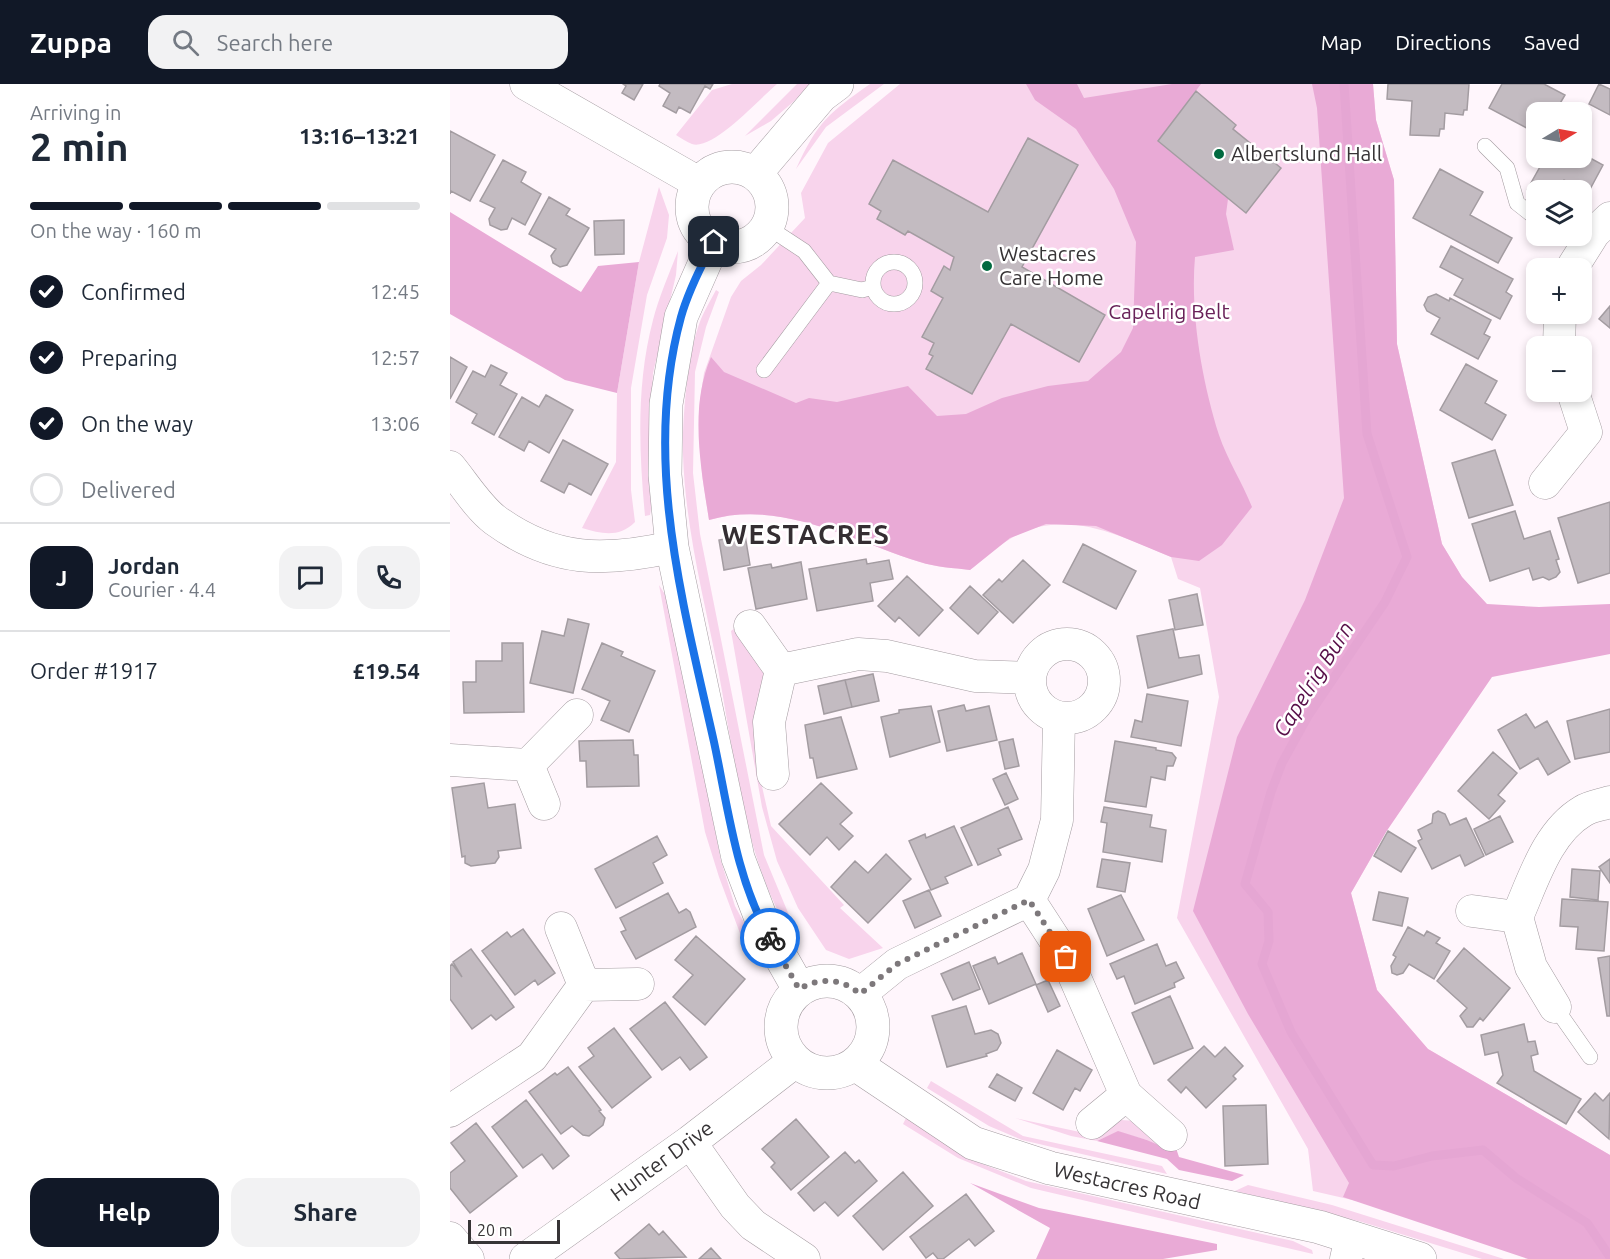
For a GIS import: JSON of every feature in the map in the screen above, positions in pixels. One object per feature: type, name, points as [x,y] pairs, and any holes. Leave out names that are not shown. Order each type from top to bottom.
[{"type":"street","points":[[526,84],[699,183]]},
{"type":"street","points":[[755,174],[821,96],[837,84]]},
{"type":"street","points":[[731,166],[755,174],[763,182],[771,204],[766,226],[749,243],[737,246],[714,242],[698,228],[692,209],[693,196],[699,183],[708,174],[731,166]]},
{"type":"street","points":[[1576,249],[1610,218]]},
{"type":"street","points":[[714,242],[681,317],[666,404],[665,475],[672,547],[738,858],[765,929],[799,989]]},
{"type":"street","points":[[1545,483],[1598,433],[1579,402]]},
{"type":"street","points":[[450,467],[494,519],[545,548],[598,558],[672,547]]},
{"type":"street","points":[[750,626],[781,670],[769,722],[773,774]]},
{"type":"street","points":[[1057,645],[1079,646],[1098,660],[1105,685],[1094,708],[1078,717],[1059,718],[1041,707],[1034,699],[1030,678],[1039,657],[1057,645]]},
{"type":"street","points":[[781,670],[858,654],[887,656],[975,676],[1030,678]]},
{"type":"street","points":[[450,760],[528,765],[577,715]]},
{"type":"street","points":[[860,994],[897,964],[1029,900],[1044,870],[1057,820],[1059,718]]},
{"type":"street","points":[[528,765],[544,804]]},
{"type":"street","points":[[1555,1007],[1531,967],[1516,917],[1545,854],[1567,823],[1585,809],[1610,802]]},
{"type":"street","points":[[1029,900],[1066,957],[1126,1095],[1171,1135]]},
{"type":"street","points":[[1472,911],[1516,917]]},
{"type":"street","points":[[561,928],[584,985]]},
{"type":"street","points":[[832,980],[852,987],[860,994],[868,1005],[873,1033],[870,1045],[855,1064],[840,1072],[824,1073],[808,1070],[795,1060],[784,1042],[781,1020],[786,1006],[799,989],[815,982],[832,980]]},
{"type":"street","points":[[584,985],[638,984]]},
{"type":"street","points":[[450,1111],[532,1057],[584,985]]},
{"type":"street","name":"Hunter Drive","points":[[526,1259],[690,1142],[795,1060]]},
{"type":"street","name":"Westacres Road","points":[[855,1064],[973,1143],[1061,1171],[1348,1248],[1420,1259]]},
{"type":"street","points":[[1092,1123],[1126,1095]]},
{"type":"street","points":[[690,1142],[735,1206],[753,1225],[804,1259]]},
{"type":"street","points":[[450,1238],[468,1259]]},
{"type":"lane","points":[[1485,146],[1507,168],[1517,203],[1526,213]]},
{"type":"lane","points":[[766,226],[804,251],[829,283],[862,290],[873,287]]},
{"type":"lane","points":[[764,370],[829,283]]},
{"type":"lane","points":[[1555,1007],[1590,1057]]},
{"type":"green space","points":[[732,84],[777,84],[736,122],[712,140],[692,144],[676,135],[712,90]]},
{"type":"green space","points":[[797,84],[814,84],[771,121],[745,136]]},
{"type":"green space","points":[[870,84],[884,84],[826,127],[796,169],[818,129],[834,111]]},
{"type":"green space","name":"Capelrig Belt","points":[[900,84],[1373,84],[1376,120],[1394,180],[1397,344],[1442,544],[1462,577],[1487,605],[1386,832],[1351,893],[1377,990],[1428,1049],[1610,1155],[1610,1259],[1313,1191],[1308,1149],[1177,918],[1219,697],[1200,588],[1178,579],[1171,557],[1112,533],[1071,525],[1051,525],[1030,529],[1010,539],[970,570],[926,564],[816,525],[790,519],[763,515],[736,515],[709,520],[702,475],[699,407],[704,373],[731,297],[741,281],[761,265],[805,218],[801,193],[828,143]]},
{"type":"green space","points":[[1026,84],[1077,84],[1084,98],[1172,84],[1201,84],[1158,141],[1228,199],[1226,214],[1234,250],[1195,257],[1194,301],[1207,392],[1219,435],[1252,507],[1222,545],[1199,561],[1171,557],[1096,526],[1046,524],[1010,538],[970,570],[926,564],[816,525],[790,519],[763,515],[736,515],[709,520],[700,459],[699,417],[704,377],[711,357],[724,372],[796,403],[809,398],[837,402],[908,386],[937,416],[966,414],[1002,398],[1048,386],[1088,381],[1121,352],[1133,328],[1136,242],[1114,189],[1076,129],[1035,100]]},
{"type":"green space","points":[[1312,84],[1373,84],[1376,120],[1394,180],[1397,344],[1442,544],[1462,577],[1487,604],[1539,607],[1610,604],[1610,654],[1492,677],[1386,832],[1351,893],[1377,990],[1428,1049],[1610,1155],[1610,1259],[1528,1259],[1343,1197],[1349,1183],[1248,1014],[1193,911],[1237,737],[1305,600],[1344,498],[1317,108]]},
{"type":"green space","points":[[659,187],[669,215],[667,238],[647,295],[631,388],[631,490],[635,522],[616,533],[596,532],[582,528],[616,462],[617,393],[639,262]]},
{"type":"green space","points":[[450,212],[581,292],[598,266],[639,262],[617,393],[565,380],[450,314]]},
{"type":"green space","points":[[678,251],[676,275],[653,373],[649,439],[653,496],[650,515],[645,516],[640,443],[641,393],[655,311]]},
{"type":"green space","points":[[716,290],[719,292],[706,327],[695,372],[693,473],[700,534],[764,855],[789,915],[782,919],[768,890],[748,829],[687,508],[683,454],[687,385],[696,332]]},
{"type":"green space","points":[[659,585],[671,604],[721,861],[735,906],[749,932],[741,936],[705,832]]},
{"type":"green space","points":[[735,628],[769,668],[761,782],[771,826],[844,905],[840,908],[883,948],[849,959],[826,950],[798,908],[777,861],[762,807],[731,631]]},
{"type":"green space","points":[[931,1081],[1023,1136],[1162,1166],[1167,1174],[1022,1140],[989,1126],[927,1088]]},
{"type":"green space","points":[[906,1118],[980,1163],[1026,1181],[1293,1241],[1312,1250],[1313,1254],[1031,1188],[958,1158],[903,1124]]},
{"type":"green space","points":[[1015,1118],[1089,1134],[1121,1120],[1136,1121],[1175,1145],[1170,1151],[1147,1140],[1118,1132],[1097,1141],[1071,1136]]},
{"type":"green space","points":[[1118,1131],[1170,1150],[1175,1145],[1179,1157],[1244,1175],[1232,1181],[1179,1170],[1167,1159],[1097,1141]]},
{"type":"green space","points":[[970,1183],[1039,1208],[1217,1244],[1217,1250],[1163,1259],[1036,1259],[1050,1228]]},
{"type":"green space","points":[[1248,1185],[1332,1205],[1504,1259],[1482,1259],[1362,1222],[1235,1191]]},
{"type":"building","points":[[623,84],[643,84],[634,100],[622,93],[626,86]]},
{"type":"building","points":[[660,84],[713,84],[710,89],[705,86],[690,113],[679,107],[676,113],[663,106],[670,93],[659,86]]},
{"type":"building","points":[[1388,84],[1469,84],[1467,110],[1464,110],[1463,115],[1445,113],[1444,129],[1440,129],[1439,136],[1410,135],[1412,101],[1387,99]]},
{"type":"building","points":[[1502,84],[1544,84],[1565,95],[1561,102],[1526,102],[1526,128],[1489,108]]},
{"type":"building","points":[[1599,84],[1610,89],[1610,115],[1592,106],[1590,102]]},
{"type":"building","name":"Albertslund Hall","points":[[1196,91],[1236,125],[1233,129],[1281,168],[1246,213],[1158,141]]},
{"type":"building","points":[[450,131],[495,155],[470,201],[451,191],[450,194]]},
{"type":"building","name":"Westacres Care Home","points":[[1028,138],[1078,165],[1022,267],[1105,315],[1079,362],[1011,324],[972,394],[926,369],[933,356],[929,354],[934,343],[922,337],[943,298],[931,291],[944,266],[950,270],[954,257],[908,231],[905,235],[877,219],[881,211],[869,204],[893,160],[988,212]]},
{"type":"building","points":[[1592,159],[1603,165],[1592,186],[1592,180],[1533,180],[1539,168],[1592,168]]},
{"type":"building","points":[[503,160],[526,172],[521,182],[541,194],[525,225],[512,218],[507,229],[501,230],[490,225],[489,219],[495,208],[480,201]]},
{"type":"building","points":[[1440,169],[1483,192],[1470,215],[1512,238],[1498,263],[1413,218]]},
{"type":"building","points":[[549,197],[570,209],[566,215],[589,228],[567,265],[560,267],[553,263],[551,256],[556,249],[529,234]]},
{"type":"building","points":[[624,220],[624,254],[595,255],[594,221]]},
{"type":"building","points":[[1451,246],[1513,279],[1506,292],[1512,296],[1500,319],[1454,295],[1463,279],[1440,267]]},
{"type":"building","points":[[1436,294],[1449,301],[1450,298],[1491,320],[1484,334],[1490,337],[1478,359],[1431,334],[1440,318],[1427,311],[1424,305],[1428,297]]},
{"type":"building","points":[[1610,306],[1610,328],[1599,319]]},
{"type":"building","points":[[450,357],[467,367],[450,399]]},
{"type":"building","points":[[1466,364],[1497,381],[1485,403],[1506,415],[1492,440],[1440,410]]},
{"type":"building","points":[[491,365],[507,373],[500,385],[517,394],[494,435],[472,423],[477,414],[456,402],[473,371],[485,377]]},
{"type":"building","points":[[546,395],[573,410],[549,453],[529,441],[524,451],[499,437],[522,397],[539,407]]},
{"type":"building","points":[[563,440],[608,464],[591,495],[569,483],[564,493],[541,481]]},
{"type":"building","points":[[1495,450],[1513,505],[1469,518],[1452,463]]},
{"type":"building","points":[[1610,502],[1610,573],[1578,583],[1558,518]]},
{"type":"building","points":[[1515,511],[1524,539],[1550,531],[1559,559],[1556,560],[1560,572],[1556,577],[1549,580],[1543,577],[1533,580],[1529,568],[1490,581],[1472,524]]},
{"type":"building","points":[[745,535],[750,565],[724,570],[719,540]]},
{"type":"building","points":[[1083,544],[1136,571],[1116,609],[1063,582]]},
{"type":"building","points":[[866,559],[867,564],[889,560],[893,579],[870,583],[873,601],[817,611],[809,569]]},
{"type":"building","points":[[1023,560],[1050,585],[1013,623],[983,595],[999,579],[1002,582]]},
{"type":"building","points":[[801,562],[807,599],[756,609],[748,568],[771,564],[772,568]]},
{"type":"building","points":[[907,576],[943,610],[919,636],[899,617],[895,622],[878,606]]},
{"type":"building","points":[[970,586],[998,612],[978,634],[950,608]]},
{"type":"building","points":[[1197,594],[1203,625],[1175,630],[1169,600]]},
{"type":"building","points":[[568,619],[589,624],[573,693],[530,683],[542,631],[564,636]]},
{"type":"building","points":[[1173,629],[1179,658],[1199,655],[1202,674],[1148,688],[1137,636]]},
{"type":"building","points":[[502,643],[523,643],[524,712],[464,713],[463,682],[476,682],[476,661],[502,661]]},
{"type":"building","points":[[602,643],[623,652],[621,656],[655,671],[629,732],[601,720],[610,701],[582,689]]},
{"type":"building","points":[[873,674],[879,701],[852,707],[845,680]]},
{"type":"building","points":[[845,680],[852,707],[824,714],[818,686]]},
{"type":"building","points":[[1147,694],[1188,701],[1181,746],[1131,737],[1135,720],[1142,722]]},
{"type":"building","points":[[964,705],[966,711],[989,706],[997,740],[947,751],[938,711]]},
{"type":"building","points":[[931,706],[940,742],[890,757],[881,717],[899,713],[899,710]]},
{"type":"building","points":[[1610,709],[1610,752],[1575,759],[1567,721]]},
{"type":"building","points":[[1526,714],[1535,728],[1547,721],[1570,762],[1548,775],[1538,758],[1520,769],[1498,730]]},
{"type":"building","points":[[841,717],[857,769],[817,778],[813,758],[810,758],[805,725]]},
{"type":"building","points":[[1013,739],[1019,766],[1005,769],[999,742]]},
{"type":"building","points":[[633,740],[634,755],[638,755],[639,786],[587,787],[586,761],[580,761],[579,741]]},
{"type":"building","points":[[1115,741],[1156,748],[1156,750],[1172,753],[1176,758],[1173,766],[1167,766],[1165,780],[1151,777],[1146,807],[1105,801]]},
{"type":"building","points":[[1493,752],[1517,773],[1498,795],[1505,801],[1489,819],[1458,791]]},
{"type":"building","points":[[1006,773],[1018,799],[1005,805],[993,779]]},
{"type":"building","points":[[484,783],[488,808],[515,804],[521,848],[498,851],[499,857],[495,863],[471,866],[465,863],[465,856],[462,857],[452,788]]},
{"type":"building","points":[[821,783],[852,813],[840,824],[853,836],[839,850],[827,837],[810,855],[779,824]]},
{"type":"building","points":[[1008,807],[1022,839],[998,849],[1001,855],[978,865],[961,828]]},
{"type":"building","points":[[1104,807],[1152,815],[1150,827],[1166,830],[1162,862],[1103,852],[1107,823],[1101,822]]},
{"type":"building","points":[[1438,811],[1445,814],[1450,825],[1466,818],[1484,856],[1465,866],[1460,855],[1432,869],[1418,841],[1422,839],[1418,830],[1432,823],[1433,814]]},
{"type":"building","points":[[1500,816],[1513,842],[1486,855],[1474,829]]},
{"type":"building","points":[[954,826],[972,865],[945,877],[948,883],[931,890],[909,841],[925,834],[926,838]]},
{"type":"building","points":[[1388,831],[1416,848],[1401,872],[1374,856]]},
{"type":"building","points":[[657,836],[667,855],[653,863],[663,883],[616,908],[595,869]]},
{"type":"building","points":[[886,854],[911,879],[868,923],[831,887],[855,861],[868,873]]},
{"type":"building","points":[[1102,859],[1130,863],[1125,892],[1097,887]]},
{"type":"building","points":[[1610,859],[1610,883],[1599,867]]},
{"type":"building","points":[[1572,869],[1600,871],[1598,900],[1570,897]]},
{"type":"building","points":[[929,890],[941,916],[915,928],[903,901]]},
{"type":"building","points":[[1379,892],[1408,898],[1402,926],[1373,920]]},
{"type":"building","points":[[668,893],[679,913],[686,909],[690,912],[696,927],[636,959],[621,932],[626,930],[620,918]]},
{"type":"building","points":[[1121,895],[1144,940],[1107,956],[1088,909]]},
{"type":"building","points":[[1562,899],[1608,902],[1604,951],[1576,949],[1578,927],[1560,926]]},
{"type":"building","points":[[1408,927],[1424,936],[1427,931],[1440,938],[1436,943],[1450,951],[1434,979],[1409,964],[1403,973],[1397,975],[1392,973],[1391,966],[1396,957],[1393,955]]},
{"type":"building","points":[[523,929],[555,973],[538,985],[535,980],[515,995],[482,951],[507,932],[511,937]]},
{"type":"building","points":[[696,936],[745,979],[705,1025],[673,997],[693,975],[675,960]]},
{"type":"building","points":[[1157,944],[1166,966],[1176,962],[1184,978],[1174,983],[1175,987],[1135,1004],[1124,976],[1117,979],[1110,964]]},
{"type":"building","points":[[1464,948],[1510,988],[1483,1021],[1480,1018],[1473,1027],[1467,1027],[1460,1016],[1467,1008],[1437,981]]},
{"type":"building","points":[[471,949],[514,1007],[496,1020],[491,1015],[472,1029],[450,999],[450,966],[452,964],[462,977],[453,962]]},
{"type":"building","points":[[1022,953],[1036,984],[989,1004],[973,966],[995,957],[998,964]]},
{"type":"building","points":[[1610,956],[1610,1016],[1607,1016],[1598,958]]},
{"type":"building","points":[[969,962],[980,989],[953,1000],[941,974]]},
{"type":"building","points":[[1048,980],[1060,1006],[1048,1012],[1036,985]]},
{"type":"building","points":[[1170,996],[1193,1048],[1154,1064],[1132,1013]]},
{"type":"building","points":[[665,1002],[707,1057],[690,1070],[680,1057],[662,1070],[630,1029]]},
{"type":"building","points":[[966,1006],[975,1034],[991,1030],[998,1034],[1001,1043],[997,1050],[986,1054],[987,1056],[947,1067],[932,1016]]},
{"type":"building","points":[[1524,1024],[1528,1042],[1535,1041],[1538,1054],[1531,1056],[1534,1071],[1581,1099],[1566,1124],[1497,1083],[1503,1075],[1498,1052],[1485,1055],[1481,1035]]},
{"type":"building","points":[[614,1028],[651,1077],[612,1108],[579,1067],[594,1056],[588,1048]]},
{"type":"building","points":[[1204,1046],[1215,1057],[1225,1047],[1243,1066],[1233,1076],[1236,1079],[1206,1108],[1186,1087],[1181,1093],[1168,1080]]},
{"type":"building","points":[[1057,1050],[1092,1070],[1080,1091],[1075,1088],[1063,1110],[1033,1093]]},
{"type":"building","points":[[568,1067],[605,1118],[603,1125],[589,1136],[583,1135],[572,1126],[561,1134],[529,1092],[555,1073],[557,1075]]},
{"type":"building","points":[[997,1074],[1022,1088],[1015,1101],[989,1087]]},
{"type":"building","points":[[1595,1093],[1603,1101],[1610,1093],[1609,1139],[1578,1112]]},
{"type":"building","points":[[526,1100],[569,1156],[553,1169],[542,1154],[523,1168],[492,1127]]},
{"type":"building","points":[[1266,1105],[1268,1164],[1225,1166],[1223,1106]]},
{"type":"building","points":[[796,1119],[829,1157],[791,1190],[771,1167],[775,1163],[762,1149]]},
{"type":"building","points":[[476,1123],[517,1176],[470,1213],[450,1188],[450,1173],[465,1161],[451,1143]]},
{"type":"building","points":[[845,1152],[855,1163],[859,1160],[877,1181],[838,1216],[825,1202],[814,1211],[798,1193]]},
{"type":"building","points":[[903,1172],[933,1206],[883,1250],[853,1216]]},
{"type":"building","points":[[966,1194],[994,1231],[975,1246],[969,1239],[943,1259],[938,1259],[933,1253],[926,1258],[910,1237]]},
{"type":"building","points":[[649,1224],[659,1235],[663,1231],[686,1257],[620,1259],[615,1253]]},
{"type":"building","points":[[711,1248],[721,1259],[699,1259]]},
{"type":"waterway","name":"Capelrig Burn","points":[[1344,84],[1367,434],[1407,557],[1385,602],[1308,716],[1282,763],[1271,792],[1245,884],[1268,912],[1269,941],[1262,964],[1291,1032],[1373,1165],[1394,1166],[1432,1156],[1483,1150],[1516,1178],[1587,1223],[1610,1257]]},
{"type":"way so far","points":[[770,938],[799,989],[815,982],[832,980],[852,987],[860,994],[897,964],[1029,900],[1066,957]]},
{"type":"place","name":"Albertslund Hall","points":[[1219,154]]},
{"type":"place","name":"Westacres Care Home","points":[[987,266]]},
{"type":"district","name":"WESTACRES","points":[[806,535]]},
{"type":"route","points":[[714,242],[700,268],[681,317],[666,404],[665,475],[672,547],[738,858],[770,938]]}]
